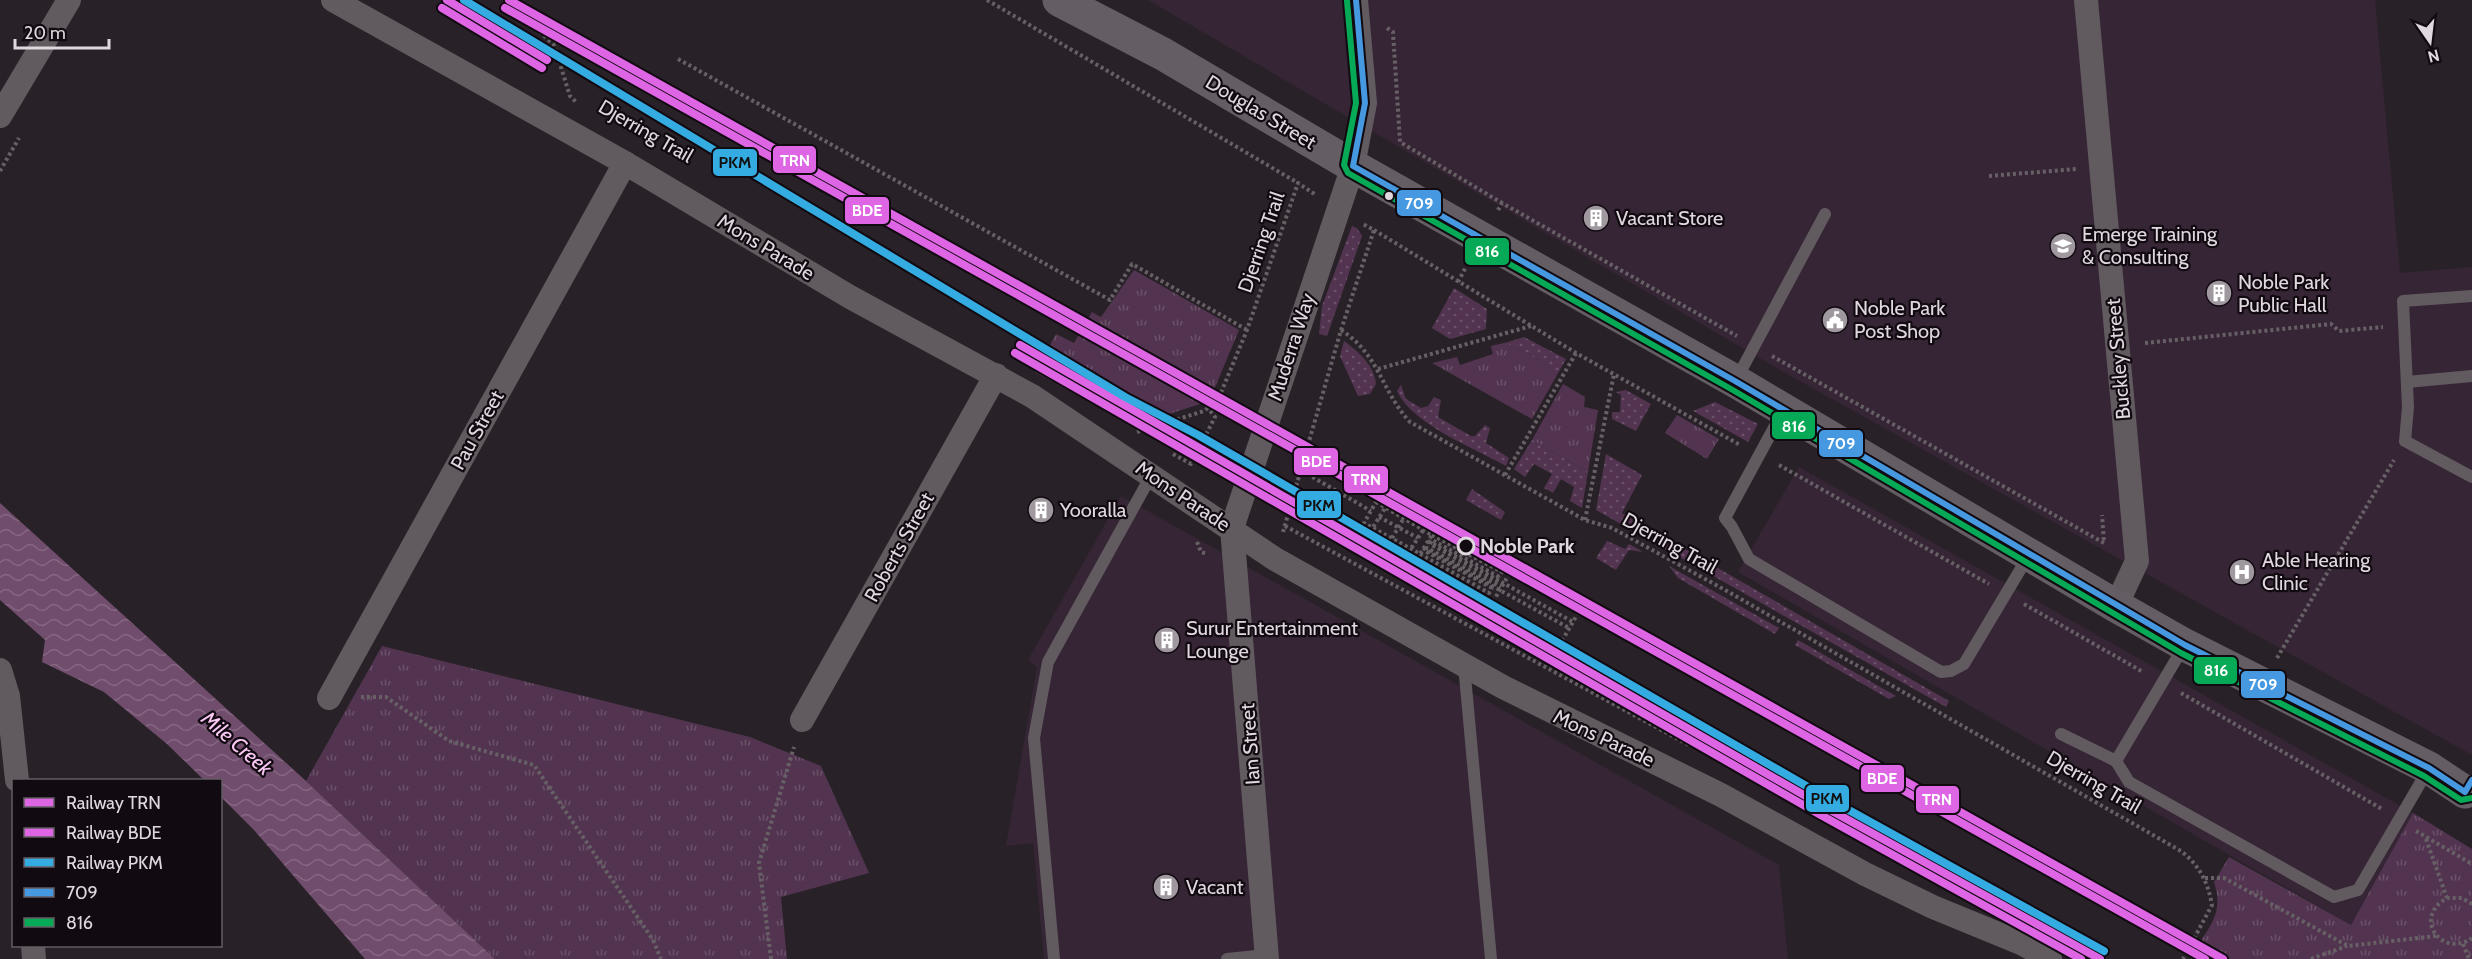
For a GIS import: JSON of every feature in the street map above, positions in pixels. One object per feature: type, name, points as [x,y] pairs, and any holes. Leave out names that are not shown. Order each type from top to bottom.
[{"type":"main road","name":"Douglas Street","points":[[1077,5],[1353,166],[1735,381],[2185,645],[2470,791]]},
{"type":"street","points":[[0,116],[69,0]]},
{"type":"street","name":"Mons Parade","points":[[333,0],[625,163],[850,297],[996,375],[1152,474],[1275,559],[1533,704],[1721,795],[1865,874],[1933,907],[2023,944],[2050,959]]},
{"type":"street","name":"Muderra Way","points":[[1232,528],[1336,208],[1353,166],[1365,103],[1356,0]]},
{"type":"street","name":"Buckley Street","points":[[2086,0],[2137,561],[2116,606]]},
{"type":"street","name":"Pau Street","points":[[329,698],[625,163]]},
{"type":"street","name":"Roberts Street","points":[[802,720],[996,375]]},
{"type":"street","name":"Ian Street","points":[[1232,528],[1267,957]]},
{"type":"street","points":[[0,670],[8,696],[17,779]]},
{"type":"lane","points":[[1735,381],[1825,214]]},
{"type":"lane","points":[[2472,296],[2403,301],[2407,382],[2404,441],[2472,477]]},
{"type":"lane","points":[[2407,382],[2472,376]]},
{"type":"lane","points":[[1784,411],[1725,518],[1732,526],[1749,559],[1941,672],[1951,671],[1964,664],[2030,554]]},
{"type":"lane","points":[[1053,959],[1034,738],[1048,662],[1152,474]]},
{"type":"lane","points":[[2116,761],[2185,645]]},
{"type":"lane","points":[[1464,665],[1491,959]]},
{"type":"lane","points":[[2061,734],[2116,761],[2129,782],[2334,897],[2358,890],[2429,768]]},
{"type":"lane","points":[[1227,959],[1267,957]]},
{"type":"path","name":"Djerring Trail","points":[[514,0],[516,10],[554,45],[570,96],[578,105]]},
{"type":"path","points":[[987,0],[1298,183]]},
{"type":"path","points":[[1384,26],[1393,32],[1400,142],[1502,203],[2104,543],[2102,507]]},
{"type":"path","points":[[678,58],[1110,300],[1132,264],[1247,330]]},
{"type":"path","points":[[2074,158],[2076,181]]},
{"type":"path","points":[[1989,176],[2100,167]]},
{"type":"path","name":"Djerring Trail","points":[[1208,408],[1218,400],[1247,330],[1298,183],[1576,353],[1760,456],[1793,472],[2162,682],[2400,819],[2425,838],[2472,864]]},
{"type":"path","points":[[1494,217],[1502,203]]},
{"type":"path","points":[[1275,559],[1341,330],[1374,230]]},
{"type":"path","points":[[2117,346],[2331,324],[2339,331],[2404,325]]},
{"type":"path","points":[[1378,369],[1532,326]]},
{"type":"path","name":"Djerring Trail","points":[[1341,330],[1359,342],[1378,369],[1397,409],[1410,422],[1585,520],[1612,528],[2172,843],[2196,864],[2205,878],[2212,905],[2183,959]]},
{"type":"path","points":[[1505,475],[1576,353]]},
{"type":"path","points":[[1585,520],[1614,374]]},
{"type":"path","points":[[1144,438],[1135,433],[1208,408],[1215,417],[1191,464],[1163,448]]},
{"type":"path","points":[[2262,684],[2404,441]]},
{"type":"path","points":[[1302,471],[1371,511]]},
{"type":"path","points":[[1367,537],[1390,500]]},
{"type":"path","points":[[1376,502],[1502,572],[1499,577],[1432,540],[1430,544],[1502,586],[1427,548],[1425,551],[1492,588],[1489,593],[1364,523],[1376,502]]},
{"type":"path","points":[[1379,517],[1418,538]]},
{"type":"path","points":[[1392,538],[1404,518]]},
{"type":"path","points":[[1405,558],[1428,521]]},
{"type":"path","points":[[1285,526],[1695,748]]},
{"type":"path","points":[[1420,554],[1432,535]]},
{"type":"path","points":[[1428,541],[1573,622]]},
{"type":"path","points":[[1423,548],[1569,628]]},
{"type":"path","points":[[1490,607],[1512,569]]},
{"type":"path","points":[[1559,646],[1581,608]]},
{"type":"path","points":[[329,698],[386,697],[450,741],[534,765],[653,940],[661,959]]},
{"type":"path","points":[[771,959],[759,863],[802,720]]},
{"type":"path","points":[[2425,838],[2446,898]]},
{"type":"path","points":[[2205,878],[2224,878],[2348,946]]},
{"type":"path","points":[[2472,904],[2462,898],[2446,898],[2437,904],[2432,914],[2431,926],[2436,936],[2452,945],[2463,944],[2472,938]]},
{"type":"path","points":[[2311,959],[2348,946],[2436,936]]},
{"type":"path","points":[[2463,944],[2469,959]]},
{"type":"shaded area","points":[[1148,0],[2375,0],[2400,273],[2472,267],[2472,755],[1780,370]]},
{"type":"shaded area","points":[[1799,467],[2413,813],[2351,925],[1738,572]]},
{"type":"shaded area","points":[[1121,496],[1779,865],[1788,959],[1044,959],[1033,843],[1006,846],[1037,667],[1028,660]]},
{"type":"green space","points":[[1352,226],[1357,228],[1362,236],[1327,336],[1319,334],[1322,306]]},
{"type":"green space","points":[[1134,270],[1239,330],[1211,397],[1200,404],[1132,426],[1035,372],[1056,334],[1074,343],[1092,312],[1101,317]]},
{"type":"green space","points":[[1454,288],[1487,309],[1486,329],[1450,339],[1432,328]]},
{"type":"green space","points":[[1524,337],[1566,359],[1557,375],[1538,359],[1510,346],[1508,342]]},
{"type":"green space","points":[[1344,341],[1360,354],[1375,377],[1376,384],[1370,394],[1358,396],[1340,356]]},
{"type":"green space","points":[[1508,342],[1510,346],[1538,359],[1557,375],[1532,419],[1432,363],[1457,357],[1460,365],[1493,354],[1491,346]]},
{"type":"green space","points":[[1563,384],[1585,397],[1584,407],[1598,410],[1588,472],[1532,440]]},
{"type":"green space","points":[[1401,385],[1406,399],[1421,408],[1428,406],[1434,397],[1441,400],[1438,417],[1471,436],[1475,436],[1485,425],[1490,428],[1486,443],[1509,458],[1506,466],[1445,434],[1416,414],[1397,391]]},
{"type":"green space","points":[[1626,390],[1651,404],[1636,431],[1612,419],[1612,412],[1620,412],[1621,395],[1616,392]]},
{"type":"green space","points":[[1715,402],[1758,424],[1748,442],[1693,411]]},
{"type":"green space","points":[[1677,415],[1719,439],[1707,459],[1665,433]]},
{"type":"green space","points":[[1532,440],[1588,472],[1582,508],[1570,501],[1574,487],[1561,479],[1553,493],[1544,488],[1552,474],[1534,464],[1525,477],[1514,469]]},
{"type":"green space","points":[[1606,454],[1642,475],[1622,513],[1949,701],[1946,707],[1596,510]]},
{"type":"green space","points":[[1472,489],[1505,512],[1501,520],[1466,500]]},
{"type":"green space","points":[[1607,541],[1625,549],[1629,544],[1643,552],[1629,550],[1616,570],[1596,558]]},
{"type":"green space","points":[[1669,566],[1779,628],[1775,634],[1678,578]]},
{"type":"green space","points":[[1798,640],[1896,696],[1889,699],[1795,645]]},
{"type":"green space","points":[[382,646],[750,737],[821,766],[869,873],[781,897],[787,959],[495,959],[306,781]]},
{"type":"green space","points":[[2413,813],[2472,849],[2472,959],[2191,959],[2212,923],[2217,905],[2214,882],[2229,857],[2351,925]]},
{"type":"water","name":"Mile Creek","points":[[0,503],[306,781],[495,959],[365,959],[254,830],[222,798],[222,779],[203,779],[167,744],[104,692],[42,662],[45,640],[0,600]]},
{"type":"rail line","name":"TRN","points":[[447,0],[547,60]]},
{"type":"rail line","name":"PKM","points":[[464,0],[1125,397],[1198,435],[1827,798],[2104,951]]},
{"type":"rail line","name":"TRN","points":[[509,0],[2223,959]]},
{"type":"rail line","name":"BDE","points":[[442,8],[542,68]]},
{"type":"rail line","name":"BDE","points":[[505,8],[2205,959]]},
{"type":"rail line","name":"TRN","points":[[1020,345],[1823,806],[2100,959]]},
{"type":"rail line","name":"BDE","points":[[1015,353],[1819,814],[2081,959]]},
{"type":"transit line","name":"709","points":[[1356,0],[1365,103],[1353,166],[1735,381],[2185,645],[2429,768],[2465,792],[2472,780]]},
{"type":"transit line","name":"816","points":[[1347,1],[1356,103],[1344,165],[1348,173],[1731,389],[2181,653],[2424,776],[2461,800],[2472,798]]},
{"type":"place","name":"Vacant Store","points":[[1596,218]]},
{"type":"place","name":"Emerge Training & Consulting","points":[[2063,246]]},
{"type":"place","name":"Noble Park Public Hall","points":[[2219,293]]},
{"type":"place","name":"Noble Park Post Shop","points":[[1835,320]]},
{"type":"place","name":"Yooralla","points":[[1041,510]]},
{"type":"place","name":"Noble Park","points":[[1466,546]]},
{"type":"place","name":"Able Hearing Clinic","points":[[2242,572]]},
{"type":"place","name":"Surur Entertainment Lounge","points":[[1167,640]]},
{"type":"place","name":"Vacant","points":[[1166,887]]}]
